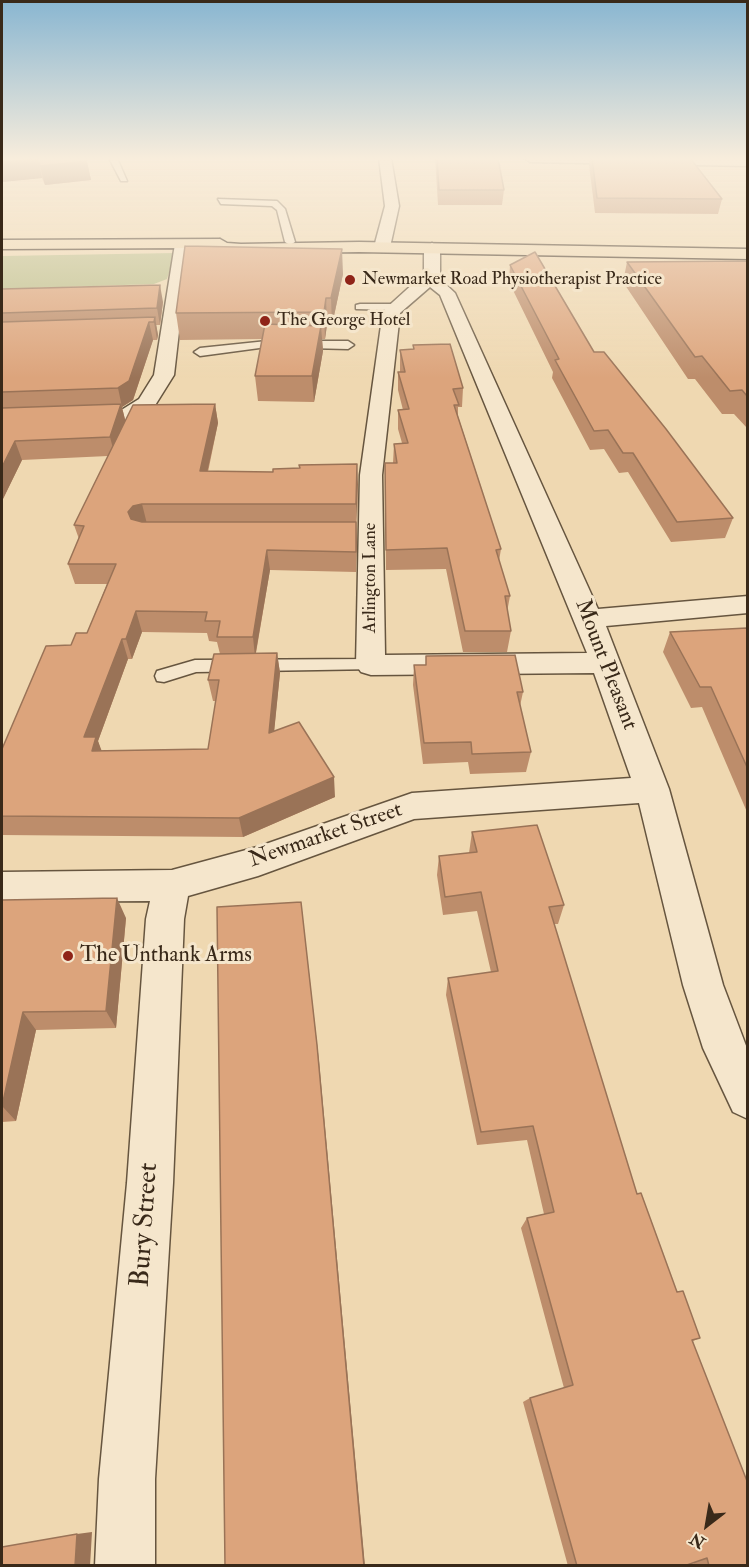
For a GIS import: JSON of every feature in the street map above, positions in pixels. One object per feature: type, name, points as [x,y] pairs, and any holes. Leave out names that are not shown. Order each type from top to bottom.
[{"type":"main road","points":[[2,245],[290,242],[359,247]]},
{"type":"main road","points":[[190,244],[241,249],[382,247],[747,254]]},
{"type":"street","points":[[382,247],[386,231]]},
{"type":"street","points":[[2,418],[128,415],[147,404],[165,375],[162,331],[190,244]]},
{"type":"street","points":[[396,307],[421,285],[432,281],[432,248]]},
{"type":"street","name":"Mount Pleasant","points":[[432,281],[447,293],[589,619],[603,663],[652,789],[703,985],[724,1048],[747,1097]]},
{"type":"street","name":"Arlington Lane","points":[[396,307],[392,311],[371,475],[358,533],[371,665],[603,663]]},
{"type":"street","points":[[589,619],[747,604]]},
{"type":"street","name":"Newmarket Street","points":[[2,887],[172,885],[258,861],[412,806],[652,789]]},
{"type":"street","name":"Bury Street","points":[[125,1566],[127,1479],[150,1183],[165,919],[172,885]]},
{"type":"lane","points":[[287,231],[290,242]]},
{"type":"lane","points":[[360,307],[396,307]]},
{"type":"lane","points":[[200,352],[267,344],[348,345]]},
{"type":"lane","points":[[164,676],[195,666],[259,663],[371,665]]},
{"type":"green space","points":[[175,253],[167,279],[154,284],[2,289],[2,256]]},
{"type":"building","points":[[185,246],[342,249],[331,298],[326,298],[324,312],[176,313]]},
{"type":"building","points":[[535,252],[594,352],[604,352],[733,518],[677,522],[633,453],[623,453],[608,430],[594,431],[555,360],[559,359],[510,265]]},
{"type":"building","points":[[747,261],[747,396],[742,390],[730,391],[702,356],[695,357],[627,262]]},
{"type":"building","points":[[160,285],[157,308],[2,313],[2,289]]},
{"type":"building","points":[[155,317],[154,322],[149,322],[129,381],[118,388],[2,392],[2,322]]},
{"type":"building","points":[[265,324],[321,326],[312,376],[255,376]]},
{"type":"building","points":[[450,344],[463,388],[453,389],[459,405],[454,405],[501,549],[496,550],[510,596],[505,596],[511,631],[465,631],[447,548],[386,550],[385,463],[397,463],[394,444],[408,443],[398,410],[409,409],[398,372],[405,372],[400,350],[414,349],[413,345]]},
{"type":"building","points":[[121,404],[110,437],[15,441],[2,467],[2,408]]},
{"type":"building","points":[[215,404],[200,471],[273,472],[273,469],[300,468],[299,465],[357,464],[356,504],[142,504],[133,506],[128,512],[131,519],[142,522],[356,522],[356,552],[267,550],[253,637],[217,637],[220,621],[205,621],[207,612],[136,611],[126,639],[122,639],[84,737],[96,737],[92,751],[208,749],[219,680],[208,680],[214,654],[277,653],[269,733],[299,722],[334,777],[239,818],[2,816],[2,749],[46,646],[71,645],[76,633],[87,633],[116,564],[68,564],[84,526],[74,525],[133,405]]},
{"type":"building","points":[[747,628],[747,767],[711,687],[700,687],[670,632]]},
{"type":"building","points":[[515,655],[523,692],[517,692],[531,752],[472,754],[471,742],[424,743],[414,665],[426,665],[426,656]]},
{"type":"building","points":[[537,825],[564,905],[549,907],[637,1194],[641,1193],[677,1292],[683,1291],[700,1338],[692,1340],[747,1481],[747,1566],[709,1566],[707,1558],[684,1566],[577,1566],[530,1398],[573,1385],[527,1218],[554,1212],[533,1126],[481,1132],[448,978],[498,971],[481,892],[445,897],[439,856],[477,852],[472,832]]},
{"type":"building","name":"The Unthank Arms","points":[[117,898],[106,1011],[23,1012],[2,1106],[2,900]]},
{"type":"building","points":[[301,902],[317,1045],[364,1566],[225,1566],[217,907]]},
{"type":"building","points":[[77,1534],[75,1566],[2,1566],[2,1547]]},
{"type":"place","name":"Newmarket Road Physiotherapist Practice","points":[[350,280]]},
{"type":"place","name":"The George Hotel","points":[[265,321]]},
{"type":"place","name":"The Unthank Arms","points":[[68,956]]}]
